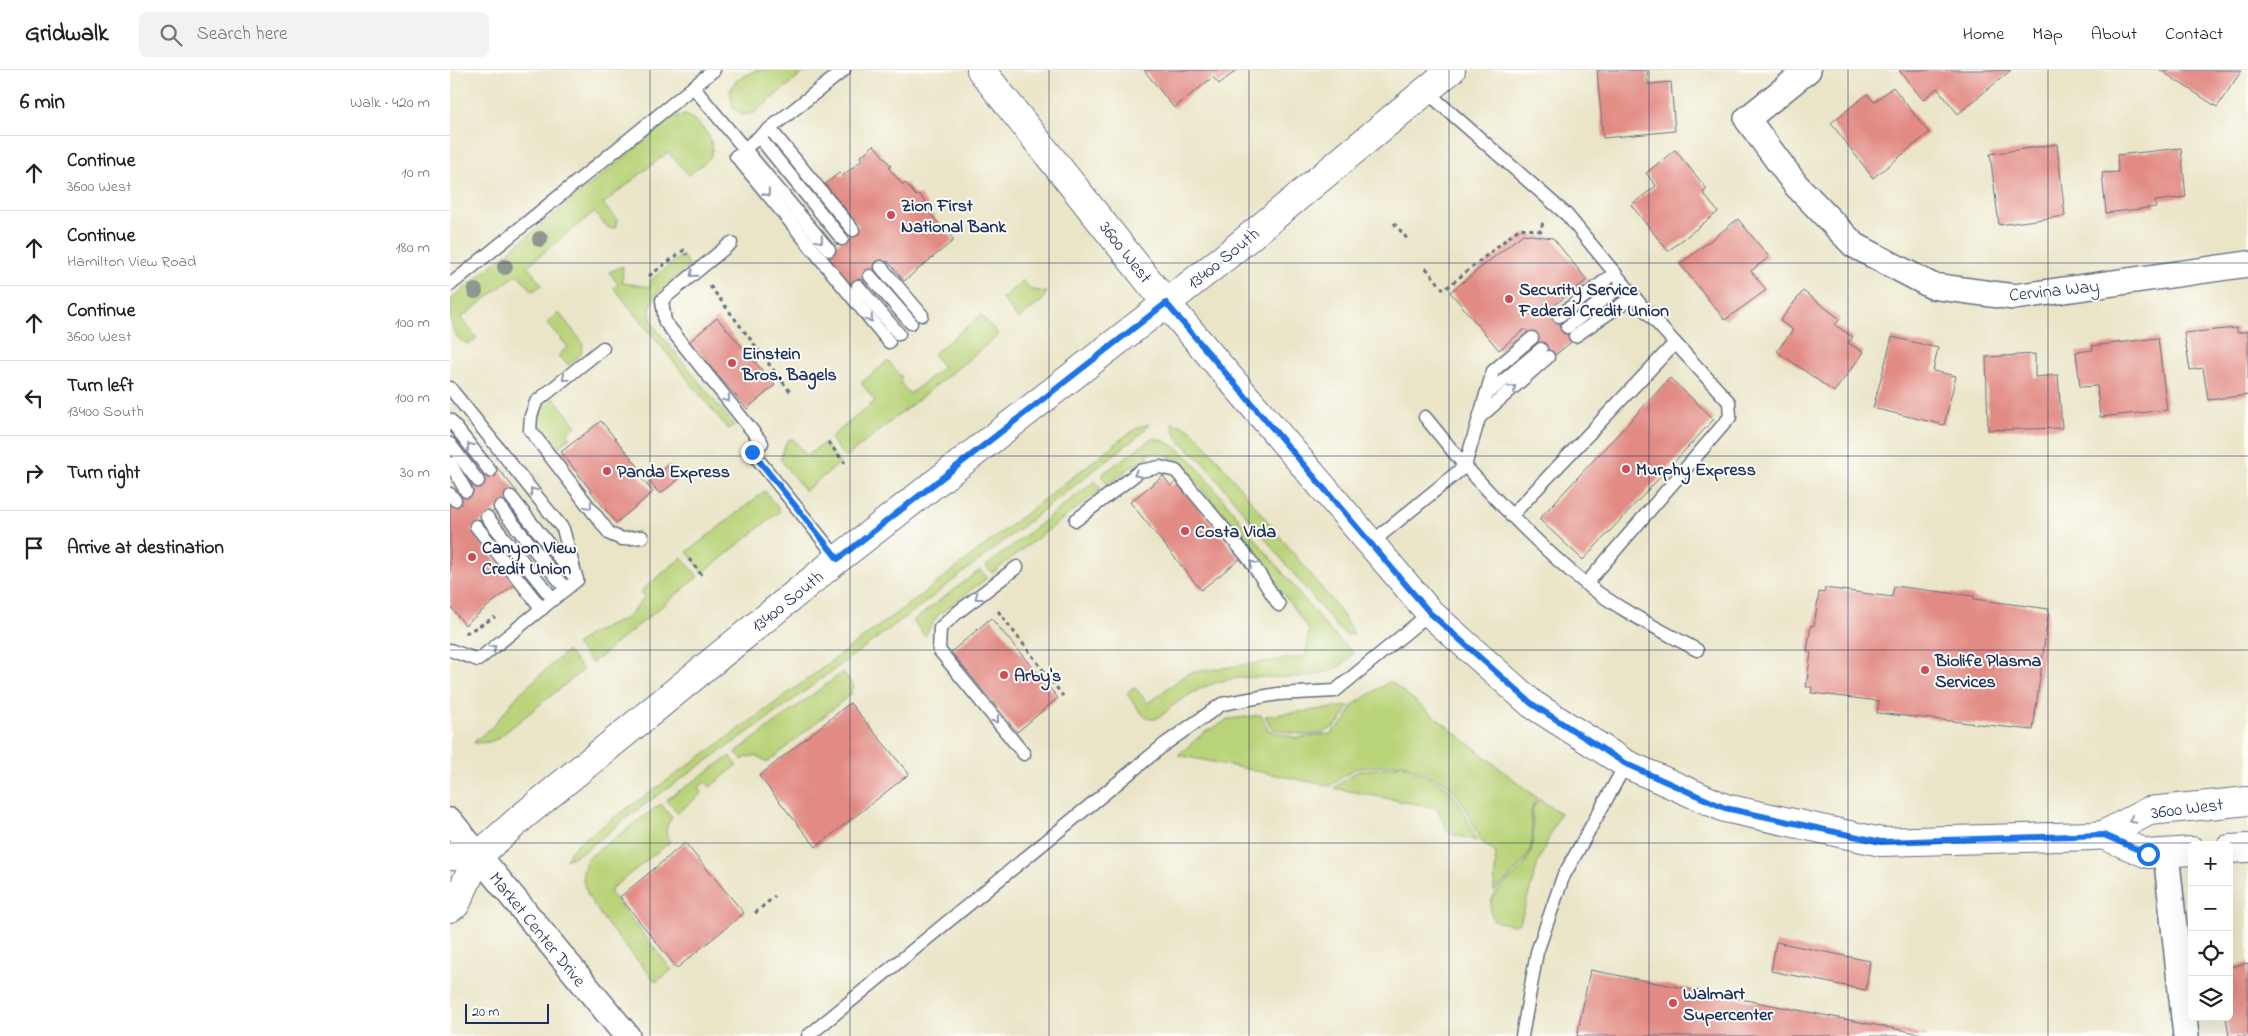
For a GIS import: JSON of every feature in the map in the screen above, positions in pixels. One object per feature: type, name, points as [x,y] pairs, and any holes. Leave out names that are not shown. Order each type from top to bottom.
[{"type":"main road","name":"3600 West","points":[[981,70],[1166,303],[1430,613],[1532,704],[1626,764],[1725,808],[1881,842],[2104,835],[2149,811],[2248,801]]},
{"type":"main road","name":"13400 South","points":[[450,908],[456,904],[478,856],[522,817],[838,559],[1224,258],[1451,70]]},
{"type":"main road","points":[[2104,835],[2148,854],[2179,852]]},
{"type":"main road","points":[[2233,849],[2248,848]]},
{"type":"main road","points":[[450,856],[478,856]]},
{"type":"street","name":"Cervina Way","points":[[1808,70],[1747,119],[1796,185],[1854,244],[1932,286],[2014,297],[2248,264]]},
{"type":"street","name":"Market Center Drive","points":[[450,821],[627,1036]]},
{"type":"street","points":[[2179,852],[2186,1036]]},
{"type":"lane","points":[[450,285],[714,70]]},
{"type":"lane","points":[[740,152],[844,70]]},
{"type":"lane","points":[[693,87],[740,152],[894,338],[858,286]]},
{"type":"lane","points":[[1426,91],[1567,216],[1634,296],[1728,402],[1730,416],[1586,584]]},
{"type":"lane","points":[[770,129],[853,230]]},
{"type":"lane","points":[[759,137],[842,239]]},
{"type":"lane","points":[[740,152],[829,250]]},
{"type":"lane","points":[[731,243],[662,300],[665,322],[762,443]]},
{"type":"lane","points":[[881,267],[922,315]]},
{"type":"lane","points":[[1559,316],[1615,273]]},
{"type":"lane","points":[[870,276],[911,323]]},
{"type":"lane","points":[[1624,284],[1571,331],[1634,296]]},
{"type":"lane","points":[[1371,543],[1465,466],[1493,372],[1532,338]]},
{"type":"lane","points":[[1512,516],[1675,343]]},
{"type":"lane","points":[[603,348],[536,402],[531,416],[530,430],[610,534],[622,539],[642,537]]},
{"type":"lane","points":[[1479,418],[1544,353],[1486,395]]},
{"type":"lane","points":[[450,388],[563,528],[577,580]]},
{"type":"lane","points":[[1425,416],[1465,466],[1512,516],[1586,584],[1619,606],[1696,650]]},
{"type":"lane","points":[[450,420],[490,471]]},
{"type":"lane","points":[[450,444],[478,480]]},
{"type":"lane","points":[[752,452],[838,559]]},
{"type":"lane","points":[[450,463],[466,491]]},
{"type":"lane","points":[[1076,520],[1140,471],[1160,466],[1176,471],[1250,560],[1279,605]]},
{"type":"lane","points":[[511,497],[577,580]]},
{"type":"lane","points":[[500,507],[566,589]]},
{"type":"lane","points":[[487,517],[553,599]]},
{"type":"lane","points":[[476,526],[542,609]]},
{"type":"lane","points":[[1017,567],[940,628],[939,650],[1024,754]]},
{"type":"lane","points":[[450,650],[478,660],[577,580]]},
{"type":"lane","points":[[808,1036],[1164,744],[1222,704],[1278,694],[1335,691],[1430,613]]},
{"type":"lane","points":[[1522,1036],[1537,952],[1563,877],[1626,764]]},
{"type":"path","points":[[1426,268],[1444,290],[1520,228],[1541,230],[1549,199]]},
{"type":"path","points":[[1394,223],[1409,241]]},
{"type":"path","points":[[649,276],[684,250],[791,393]]},
{"type":"path","points":[[828,442],[845,463]]},
{"type":"path","points":[[689,559],[703,577]]},
{"type":"path","points":[[998,611],[1063,696]]},
{"type":"path","points":[[459,631],[468,632],[498,616]]},
{"type":"path","points":[[755,913],[775,896]]},
{"type":"green space","points":[[755,70],[801,70],[803,73],[754,113],[743,115],[733,108],[730,90],[736,81]]},
{"type":"green space","points":[[685,115],[701,126],[710,138],[712,151],[708,160],[689,175],[668,152],[603,204],[617,220],[615,228],[608,228],[594,212],[527,266],[542,285],[533,291],[517,274],[461,318],[477,338],[468,344],[458,337],[452,326],[450,300],[669,120]]},
{"type":"green space","points":[[682,255],[690,266],[658,293],[650,309],[652,319],[657,330],[734,425],[728,429],[614,288],[618,284],[609,272],[623,266],[622,283],[650,287],[651,280]]},
{"type":"green space","points":[[1023,281],[1032,290],[1047,292],[1042,301],[1018,319],[1002,298]]},
{"type":"green space","points":[[559,313],[583,343],[581,354],[569,365],[558,356],[568,347],[547,323]]},
{"type":"green space","points":[[981,315],[999,335],[845,458],[830,438],[875,401],[861,383],[888,361],[902,378],[899,381],[910,394],[943,367],[933,354]]},
{"type":"green space","points":[[554,398],[576,426],[567,433],[570,437],[556,449],[538,423],[540,411]]},
{"type":"green space","points":[[1172,423],[1187,427],[1200,438],[1338,608],[1354,634],[1346,635],[1336,626],[1203,462],[1177,439]]},
{"type":"green space","points":[[1149,424],[1143,432],[923,604],[767,719],[638,809],[586,850],[566,860],[577,844],[745,725],[929,589],[1124,437],[1139,427]]},
{"type":"green space","points":[[1152,438],[1169,443],[1192,461],[1330,631],[1353,653],[1343,664],[1330,671],[1314,675],[1231,679],[1216,683],[1187,696],[1154,719],[1146,717],[1139,710],[1127,694],[1132,688],[1135,688],[1148,703],[1188,673],[1306,656],[1309,630],[1268,572],[1180,461],[1162,453],[1148,453],[1148,459],[1132,466],[1108,485],[1101,475]]},
{"type":"green space","points":[[793,439],[807,456],[824,443],[840,463],[805,491],[780,459],[787,441]]},
{"type":"green space","points":[[1095,481],[1102,489],[992,573],[986,566]]},
{"type":"green space","points":[[765,491],[780,511],[703,573],[687,552]]},
{"type":"green space","points":[[682,557],[698,577],[592,663],[576,645],[588,635],[627,618],[643,599],[644,596],[641,591]]},
{"type":"green space","points":[[980,570],[987,578],[937,616],[925,636],[913,621]]},
{"type":"green space","points":[[567,651],[583,670],[497,739],[489,742],[474,743],[492,727],[519,694]]},
{"type":"green space","points":[[843,672],[854,687],[850,690],[852,693],[767,763],[755,756],[742,760],[736,752]]},
{"type":"green space","points":[[1390,681],[1537,798],[1531,813],[1532,839],[1528,855],[1519,868],[1494,891],[1496,853],[1481,841],[1462,801],[1447,783],[1403,763],[1354,769],[1330,786],[1178,755],[1205,732],[1230,719],[1261,715],[1268,730],[1296,738],[1330,734],[1345,721],[1353,705]]},
{"type":"green space","points":[[1349,706],[1343,718],[1335,726],[1316,734],[1295,733],[1271,728],[1265,716]]},
{"type":"green space","points":[[730,756],[737,765],[710,787],[705,782],[698,788],[702,793],[677,813],[666,800]]},
{"type":"green space","points":[[1404,765],[1446,786],[1459,802],[1477,841],[1449,833],[1437,808],[1334,788],[1356,772]]},
{"type":"green space","points":[[1539,799],[1560,813],[1539,860],[1520,923],[1513,925],[1494,921],[1491,902],[1494,895],[1521,869],[1529,856],[1533,836],[1532,809]]},
{"type":"green space","points":[[661,804],[672,818],[666,830],[670,842],[611,889],[611,894],[672,970],[656,982],[616,936],[597,910],[585,887],[583,875],[585,864],[589,857]]},
{"type":"building","points":[[1144,70],[1237,70],[1219,84],[1213,77],[1174,108]]},
{"type":"building","points":[[1597,70],[1647,70],[1648,84],[1671,82],[1675,131],[1603,138]]},
{"type":"building","points":[[1899,70],[2011,70],[1958,114],[1937,88],[1923,100]]},
{"type":"building","points":[[2160,70],[2242,70],[2217,107]]},
{"type":"building","points":[[1893,87],[1929,133],[1873,178],[1831,123],[1867,94],[1874,102]]},
{"type":"building","points":[[2057,144],[2065,216],[1999,225],[1990,154]]},
{"type":"building","name":"Zion First National Bank","points":[[874,145],[903,185],[906,183],[916,196],[919,194],[930,208],[927,210],[954,240],[904,281],[888,261],[853,290],[824,254],[859,226],[825,184],[839,173],[842,176],[862,160],[860,157]]},
{"type":"building","points":[[2181,148],[2186,197],[2155,201],[2156,207],[2106,213],[2102,173],[2118,172],[2117,155]]},
{"type":"building","points":[[1675,150],[1707,189],[1703,193],[1718,212],[1668,251],[1631,205],[1656,186],[1646,173]]},
{"type":"building","points":[[1738,219],[1769,257],[1751,271],[1766,290],[1725,320],[1680,264]]},
{"type":"building","name":"Security Service Federal Credit Union","points":[[1523,234],[1553,238],[1587,280],[1552,307],[1576,338],[1549,360],[1525,329],[1499,350],[1450,292]]},
{"type":"building","points":[[1803,291],[1840,319],[1835,325],[1853,337],[1848,343],[1864,352],[1834,392],[1777,351],[1793,330],[1780,321]]},
{"type":"building","name":"Einstein Bros. Bagels","points":[[717,318],[775,385],[747,409],[689,342]]},
{"type":"building","points":[[2237,328],[2237,333],[2248,331],[2248,395],[2208,400],[2203,368],[2190,370],[2184,333]]},
{"type":"building","points":[[1892,337],[1938,348],[1933,371],[1956,376],[1944,425],[1873,408]]},
{"type":"building","points":[[2158,338],[2167,410],[2100,417],[2097,386],[2080,387],[2076,352],[2093,350],[2092,346]]},
{"type":"building","points":[[2035,354],[2035,377],[2058,375],[2062,428],[1988,430],[1986,357]]},
{"type":"building","name":"Murphy Express","points":[[1670,378],[1714,419],[1583,560],[1539,519]]},
{"type":"building","name":"Panda Express","points":[[601,421],[641,470],[637,473],[653,492],[616,523],[561,452]]},
{"type":"building","points":[[669,465],[680,478],[660,494],[649,481]]},
{"type":"building","name":"Canyon View Credit Union","points":[[496,466],[517,492],[471,530],[515,584],[465,625],[450,606],[450,504]]},
{"type":"building","name":"Costa Vida","points":[[1163,476],[1171,486],[1177,481],[1240,559],[1201,590],[1130,502]]},
{"type":"building","name":"Biolife Plasma Services","points":[[1894,586],[1974,596],[1974,599],[2049,609],[2033,730],[1877,713],[1879,701],[1811,693],[1812,687],[1806,687],[1811,653],[1807,652],[1811,625],[1814,626],[1819,592],[1824,593],[1825,588],[1892,597]]},
{"type":"building","name":"Arby's","points":[[991,618],[1058,698],[1017,732],[951,652]]},
{"type":"building","points":[[850,703],[909,774],[816,847],[759,776]]},
{"type":"building","points":[[685,843],[744,913],[677,968],[620,897]]},
{"type":"building","points":[[1776,942],[1870,961],[1866,990],[1771,971]]},
{"type":"building","points":[[2248,963],[2248,1036],[2229,1036],[2227,1021],[2233,1021],[2233,966]]},
{"type":"building","name":"Walmart Supercenter","points":[[1590,970],[1927,1035],[1927,1036],[1577,1036]]},
{"type":"place","name":"Zion First National Bank","points":[[891,215]]},
{"type":"place","name":"Security Service Federal Credit Union","points":[[1509,299]]},
{"type":"place","name":"Einstein Bros. Bagels","points":[[732,363]]},
{"type":"place","name":"Murphy Express","points":[[1626,469]]},
{"type":"place","name":"Panda Express","points":[[607,471]]},
{"type":"place","name":"Costa Vida","points":[[1185,531]]},
{"type":"place","name":"Canyon View Credit Union","points":[[472,557]]},
{"type":"place","name":"Biolife Plasma Services","points":[[1925,670]]},
{"type":"place","name":"Arby's","points":[[1004,675]]},
{"type":"place","name":"Walmart Supercenter","points":[[1673,1003]]},
{"type":"route","points":[[752,452],[838,559],[1166,303],[1430,613],[1532,704],[1626,764],[1725,808],[1881,842],[2104,835],[2148,854]]}]
